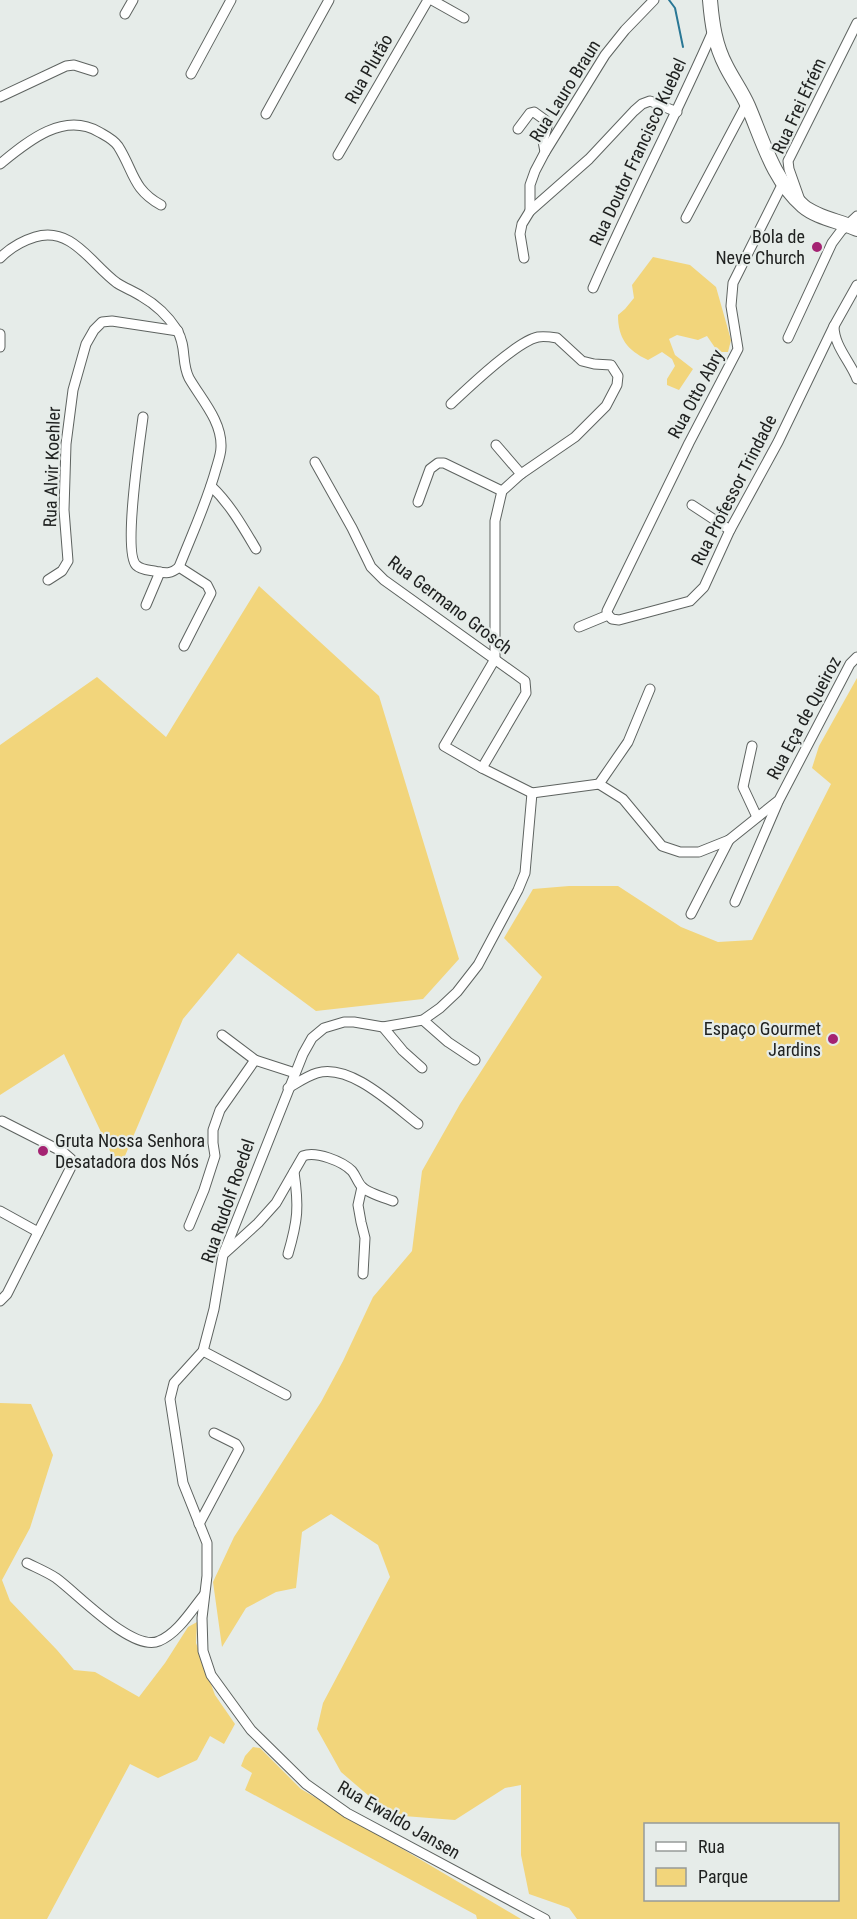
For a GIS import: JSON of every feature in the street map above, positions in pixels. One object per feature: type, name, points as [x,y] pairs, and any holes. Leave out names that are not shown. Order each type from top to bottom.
[{"type":"main road","points":[[710,0],[713,31],[726,65],[747,103],[768,156],[783,183],[809,210],[853,223]]},
{"type":"street","points":[[125,14],[133,0]]},
{"type":"street","points":[[192,74],[231,0]]},
{"type":"street","points":[[266,114],[329,0]]},
{"type":"street","points":[[430,0],[464,18]]},
{"type":"street","name":"Rua Plutão","points":[[338,155],[430,0]]},
{"type":"street","name":"Rua Lauro Braun","points":[[530,211],[530,184],[545,152],[605,55],[651,2]]},
{"type":"street","name":"Rua Frei Efrém","points":[[802,205],[789,161],[857,23]]},
{"type":"street","name":"Rua Doutor Francisco Kuebel","points":[[593,288],[623,219],[677,112],[713,31]]},
{"type":"street","points":[[0,97],[66,66],[74,65],[93,71]]},
{"type":"street","points":[[524,258],[520,234],[522,224],[530,211],[589,159],[642,104],[650,101],[677,112]]},
{"type":"street","points":[[686,218],[747,103]]},
{"type":"street","points":[[518,129],[530,113],[534,112],[545,120],[547,127],[543,141],[545,152]]},
{"type":"street","points":[[0,164],[46,131],[83,124],[114,142],[140,188],[148,198],[161,205]]},
{"type":"street","name":"Rua Otto Abry","points":[[608,615],[607,611],[689,443],[738,349],[731,306],[733,284],[783,183]]},
{"type":"street","points":[[788,338],[832,243],[853,223]]},
{"type":"street","points":[[0,258],[14,247],[30,239],[44,235],[62,237],[87,254],[104,273],[120,285],[142,296],[164,313],[178,331],[185,349],[185,369],[206,403],[220,434],[222,448],[211,486],[179,567],[166,574],[143,570],[136,566],[133,559],[131,518],[143,417]]},
{"type":"street","name":"Rua Professor Trindade","points":[[579,627],[608,615],[612,619],[619,620],[690,600],[705,587],[730,530],[857,285]]},
{"type":"street","name":"Rua Alvir Koehler","points":[[48,580],[62,571],[68,561],[64,510],[66,444],[73,390],[86,344],[93,330],[102,322],[112,321],[178,331]]},
{"type":"street","points":[[834,326],[839,347],[857,380]]},
{"type":"street","points":[[0,334],[0,347]]},
{"type":"street","points":[[451,404],[476,380],[520,345],[536,338],[557,338],[582,361],[611,365],[616,369],[618,376],[617,385],[606,406],[575,437],[521,474],[502,491],[495,521],[495,659],[444,746],[532,793],[599,784],[628,742],[650,689]]},
{"type":"street","points":[[496,445],[521,474]]},
{"type":"street","name":"Rua Germano Grosch","points":[[315,462],[371,567],[384,580],[525,681],[526,693],[482,768]]},
{"type":"street","points":[[418,502],[430,469],[438,463],[444,463],[502,491]]},
{"type":"street","points":[[211,486],[221,495],[239,520],[256,549]]},
{"type":"street","points":[[692,505],[730,530]]},
{"type":"street","points":[[179,567],[207,585],[211,593],[184,646]]},
{"type":"street","points":[[146,605],[160,572]]},
{"type":"street","name":"Rua Eça de Queiroz","points":[[599,784],[623,800],[662,846],[680,852],[699,852],[729,840],[779,800],[850,664],[857,657]]},
{"type":"street","points":[[752,746],[743,787],[757,817]]},
{"type":"street","name":"Rua Rudolf Roedel","points":[[252,1730],[211,1675],[203,1651],[207,1543],[183,1483],[170,1399],[174,1383],[203,1350],[214,1309],[223,1255],[288,1088],[312,1038],[324,1028],[344,1022],[383,1027],[423,1020],[457,992],[478,965],[525,873],[532,793]]},
{"type":"street","points":[[735,902],[779,800]]},
{"type":"street","points":[[691,915],[729,840]]},
{"type":"street","points":[[423,1020],[448,1042],[475,1060]]},
{"type":"street","points":[[383,1027],[403,1051],[422,1068]]},
{"type":"street","points":[[222,1035],[255,1060],[295,1073]]},
{"type":"street","points":[[189,1226],[216,1156],[213,1130],[220,1110],[255,1060]]},
{"type":"street","points":[[288,1088],[316,1073],[331,1071],[341,1073],[364,1084],[418,1124]]},
{"type":"street","points":[[0,1301],[7,1294],[73,1163],[63,1152],[2,1121]]},
{"type":"street","points":[[223,1255],[276,1203],[303,1156],[307,1154],[342,1164],[351,1171],[362,1187],[393,1201]]},
{"type":"street","points":[[288,1254],[297,1226],[298,1203],[294,1172]]},
{"type":"street","points":[[362,1187],[358,1205],[360,1222],[366,1238],[363,1274]]},
{"type":"street","points":[[0,1211],[38,1232]]},
{"type":"street","points":[[203,1350],[286,1395]]},
{"type":"street","points":[[199,1524],[239,1449],[236,1444],[214,1433]]},
{"type":"street","points":[[27,1563],[55,1577],[121,1632],[145,1642],[156,1643],[170,1635],[204,1596]]},
{"type":"street","name":"Rua Ewaldo Jansen","points":[[252,1730],[306,1784],[347,1813],[545,1919]]},
{"type":"green space","points":[[653,257],[690,265],[716,287],[731,340],[728,352],[718,352],[707,336],[698,340],[677,335],[669,339],[675,355],[693,369],[679,390],[667,385],[667,379],[675,366],[672,359],[662,352],[648,360],[634,352],[622,337],[618,323],[618,315],[634,298],[632,285]]},
{"type":"green space","points":[[259,586],[379,696],[459,959],[423,999],[316,1011],[238,953],[183,1019],[119,1170],[64,1054],[0,1095],[0,745],[97,677],[166,737]]},
{"type":"green space","points":[[857,678],[857,1919],[577,1919],[569,1908],[529,1894],[521,1855],[521,1785],[505,1788],[455,1820],[391,1815],[341,1772],[317,1729],[323,1703],[390,1577],[378,1545],[331,1514],[302,1532],[296,1588],[276,1592],[246,1608],[222,1647],[213,1582],[234,1537],[321,1402],[373,1297],[412,1251],[422,1171],[460,1104],[542,977],[504,938],[533,889],[618,886],[681,927],[718,942],[752,940],[831,784],[812,768],[819,746]]},
{"type":"green space","points":[[0,1403],[31,1404],[53,1455],[30,1528],[2,1580],[10,1601],[74,1670],[95,1672],[139,1697],[165,1663],[188,1627],[197,1622],[196,1643],[215,1695],[235,1724],[224,1744],[210,1736],[197,1760],[158,1778],[130,1764],[47,1919],[0,1919]]},
{"type":"green space","points":[[253,1747],[260,1748],[301,1789],[521,1919],[477,1919],[476,1915],[245,1790],[252,1773],[241,1766],[245,1756]]},
{"type":"waterway","points":[[669,0],[675,8],[683,47]]},
{"type":"place","name":"Bola de Neve Church","points":[[817,247]]},
{"type":"place","name":"Espaço Gourmet Jardins","points":[[833,1039]]},
{"type":"place","name":"Gruta Nossa Senhora Desatadora dos Nós","points":[[43,1151]]}]
